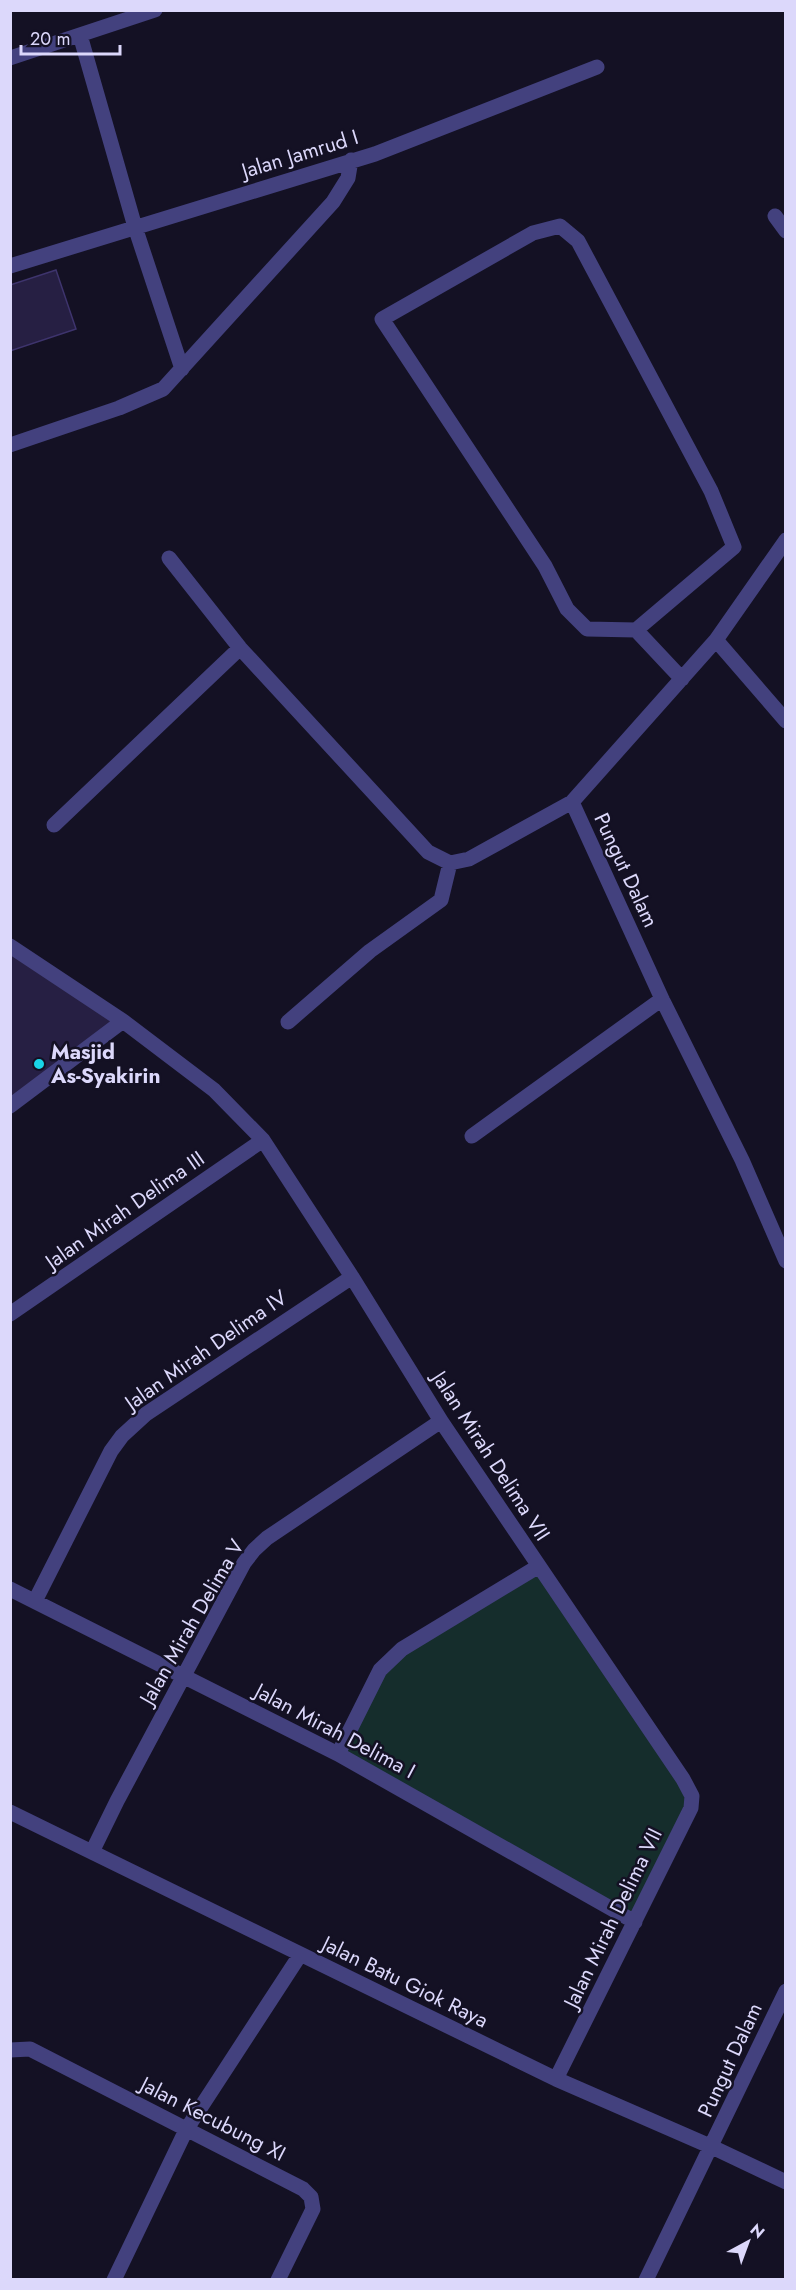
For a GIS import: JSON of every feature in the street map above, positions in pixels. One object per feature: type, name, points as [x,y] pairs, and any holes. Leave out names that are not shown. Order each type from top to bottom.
[{"type":"street","points":[[10,58],[155,10]]},
{"type":"street","points":[[80,35],[135,226],[182,369]]},
{"type":"street","name":"Jalan Jamrud I","points":[[10,266],[375,154],[597,68]]},
{"type":"street","points":[[10,445],[119,408],[163,389],[333,201],[348,178],[351,160]]},
{"type":"street","points":[[775,216],[786,231]]},
{"type":"street","points":[[636,630],[734,547],[711,491],[578,241],[560,226],[548,228],[523,239],[382,319],[545,566],[567,609],[586,629],[636,630],[682,679]]},
{"type":"street","name":"Pungut Dalam","points":[[786,540],[716,640],[572,802],[662,999],[742,1160],[786,1261]]},
{"type":"street","points":[[169,558],[240,648],[428,852],[450,863],[469,859],[572,802]]},
{"type":"street","points":[[716,640],[786,721]]},
{"type":"street","points":[[54,825],[240,648]]},
{"type":"street","points":[[288,1022],[370,951],[441,900],[450,863]]},
{"type":"street","name":"Jalan Mirah Delima VII","points":[[10,946],[123,1022],[213,1090],[263,1140],[352,1277],[441,1421],[683,1779],[692,1796],[692,1808],[556,2079]]},
{"type":"street","points":[[472,1136],[662,999]]},
{"type":"street","points":[[10,1106],[123,1022]]},
{"type":"street","name":"Jalan Mirah Delima III","points":[[10,1314],[263,1140]]},
{"type":"street","name":"Jalan Mirah Delima IV","points":[[35,1601],[111,1451],[122,1436],[146,1414],[352,1277]]},
{"type":"street","name":"Jalan Mirah Delima V","points":[[92,1852],[244,1563],[254,1550],[267,1538],[441,1421]]},
{"type":"street","points":[[338,1754],[380,1670],[402,1649],[539,1566]]},
{"type":"street","name":"Jalan Mirah Delima I","points":[[10,1589],[338,1754],[635,1922]]},
{"type":"street","name":"Jalan Batu Giok Raya","points":[[10,1812],[556,2079],[786,2182]]},
{"type":"street","points":[[114,2280],[186,2130],[300,1955]]},
{"type":"street","name":"Pungut Dalam","points":[[646,2280],[786,1991]]},
{"type":"street","name":"Jalan Kecubung XI","points":[[10,2050],[30,2049],[303,2189],[311,2197],[313,2209],[278,2280]]},
{"type":"green space","points":[[539,1566],[692,1796],[635,1922],[338,1754],[380,1670]]},
{"type":"building","points":[[56,270],[76,329],[10,351],[10,285]]},
{"type":"building","name":"Masjid As-Syakirin","points":[[10,946],[123,1021],[10,1106]]},
{"type":"place","name":"Masjid As-Syakirin","points":[[39,1064]]}]
